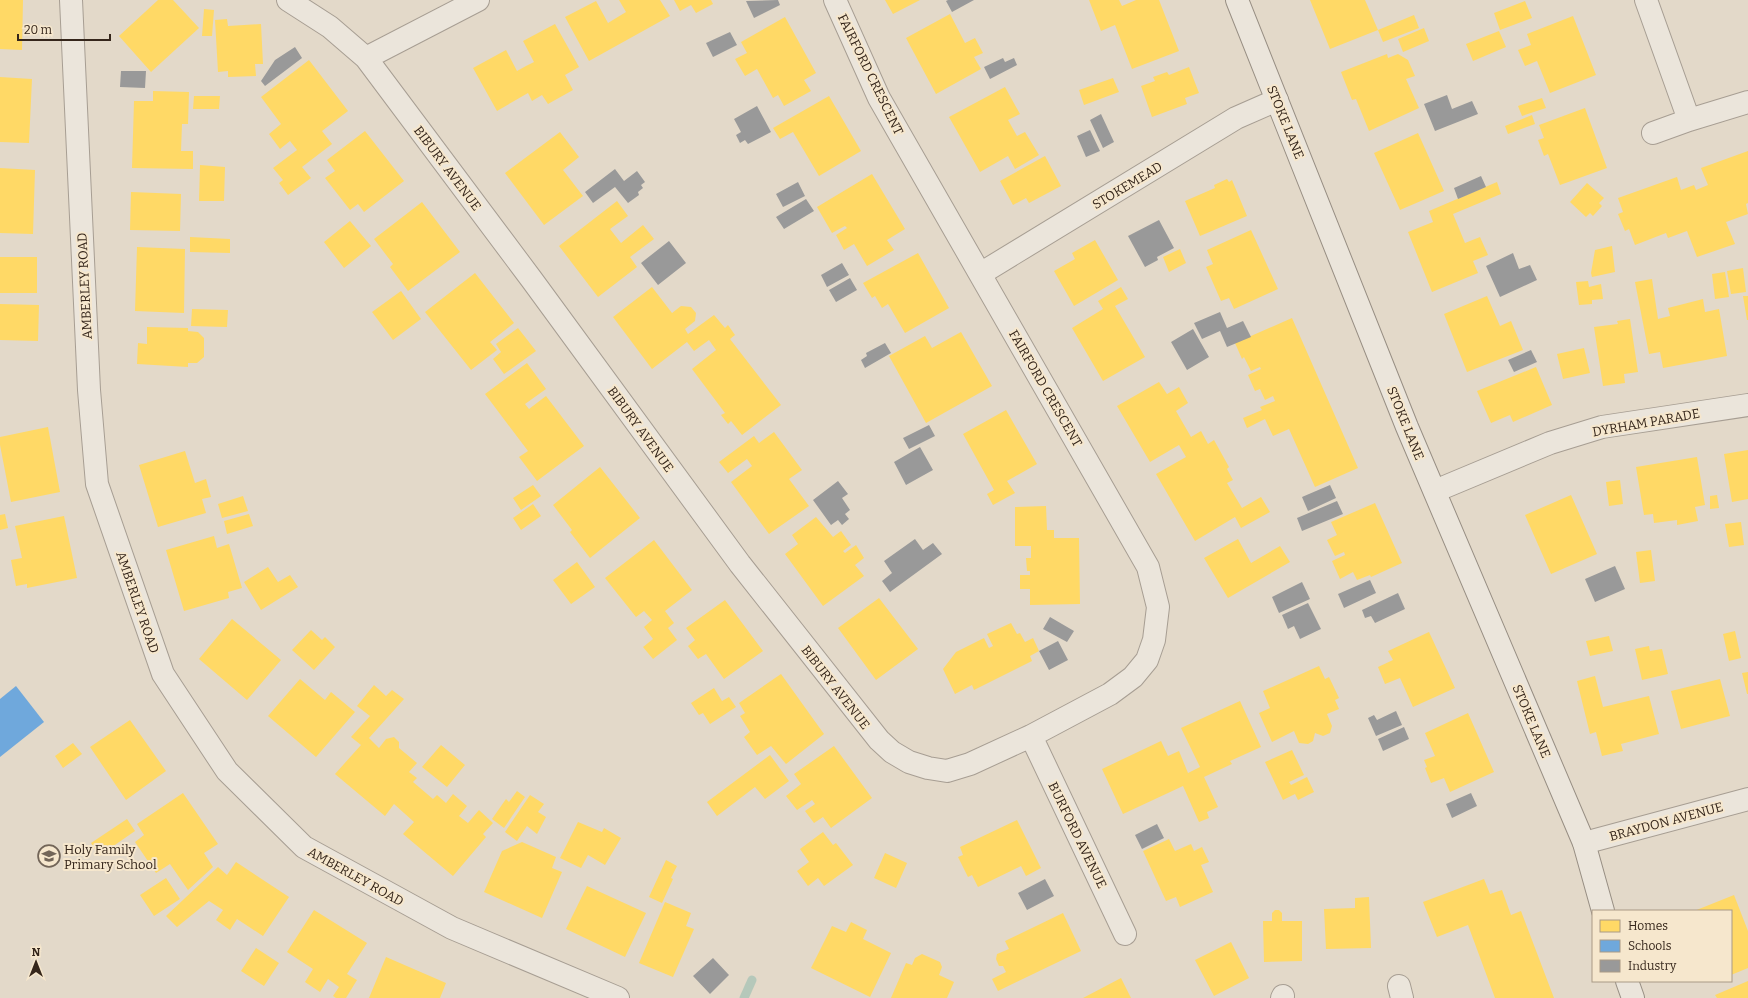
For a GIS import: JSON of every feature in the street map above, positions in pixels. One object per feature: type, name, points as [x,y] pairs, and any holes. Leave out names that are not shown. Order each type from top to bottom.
[{"type":"street","name":"AMBERLEY ROAD","points":[[71,0],[89,390],[97,484],[163,674],[227,771],[304,847],[452,928],[578,990],[618,998]]},
{"type":"street","name":"BIBURY AVENUE","points":[[288,0],[330,27],[366,58],[740,564],[878,740],[892,752],[909,762],[928,768],[947,771],[970,764],[1031,736]]},
{"type":"street","points":[[366,58],[478,0]]},
{"type":"street","name":"FAIRFORD CRESCENT","points":[[835,0],[880,98],[1148,567],[1158,607],[1154,640],[1147,660],[1133,677],[1110,694],[1031,736]]},
{"type":"street","name":"STOKE LANE","points":[[1236,0],[1399,407],[1584,843],[1603,910]]},
{"type":"street","points":[[1646,0],[1689,120]]},
{"type":"street","name":"STOKEMEAD","points":[[980,274],[1236,118],[1277,100]]},
{"type":"street","points":[[1653,133],[1748,102]]},
{"type":"street","name":"DYRHAM PARADE","points":[[1435,491],[1550,443],[1602,428],[1748,406]]},
{"type":"street","name":"BURFORD AVENUE","points":[[1031,736],[1125,934]]},
{"type":"street","name":"BRAYDON AVENUE","points":[[1584,843],[1748,799]]},
{"type":"street","points":[[1627,982],[1633,998]]},
{"type":"building: Homes","points":[[0,0],[23,0],[22,50],[0,49]]},
{"type":"building: Homes","points":[[158,0],[173,0],[199,28],[151,72],[119,36]]},
{"type":"building: Homes","points":[[619,0],[660,0],[670,16],[589,61],[565,17],[596,1],[608,23],[626,12]]},
{"type":"building: Homes","points":[[674,0],[711,0],[713,4],[696,13],[691,5],[680,11]]},
{"type":"building: Homes","points":[[885,0],[920,0],[893,14]]},
{"type":"building: Homes","points":[[1089,0],[1119,0],[1122,6],[1136,0],[1159,0],[1179,51],[1132,69],[1115,25],[1101,31]]},
{"type":"building: Homes","points":[[1310,0],[1365,0],[1378,30],[1330,49]]},
{"type":"building: Homes","points":[[1525,1],[1532,18],[1500,30],[1494,13]]},
{"type":"building: Homes","points":[[204,9],[214,10],[212,36],[202,36]]},
{"type":"building: Homes","points":[[950,14],[965,43],[975,38],[983,53],[974,57],[981,69],[936,94],[906,38]]},
{"type":"building: Homes","points":[[1414,15],[1419,28],[1383,42],[1378,30]]},
{"type":"building: Homes","points":[[1573,16],[1596,75],[1550,93],[1537,61],[1525,66],[1518,50],[1531,45],[1527,34]]},
{"type":"building: Homes","points":[[785,17],[816,73],[804,80],[811,91],[784,106],[778,95],[773,98],[757,69],[745,76],[735,59],[747,53],[741,42]]},
{"type":"building: Homes","points":[[227,19],[228,26],[261,24],[263,64],[255,64],[256,76],[228,77],[228,71],[218,72],[215,20]]},
{"type":"building: Homes","points":[[555,24],[579,67],[565,75],[573,90],[548,104],[542,95],[532,101],[528,93],[497,111],[473,68],[506,50],[517,71],[534,62],[523,41]]},
{"type":"building: Homes","points":[[1424,28],[1429,41],[1403,52],[1398,39]]},
{"type":"building: Homes","points":[[1499,31],[1506,47],[1473,61],[1466,44]]},
{"type":"building: Homes","points":[[1387,54],[1388,58],[1398,54],[1408,60],[1415,76],[1406,79],[1419,108],[1369,131],[1356,99],[1352,100],[1341,72]]},
{"type":"building: Homes","points":[[309,60],[348,111],[322,131],[332,144],[302,167],[311,178],[288,195],[279,183],[283,180],[273,168],[297,150],[290,141],[280,149],[269,134],[281,124],[261,97]]},
{"type":"building: Homes","points":[[1189,67],[1199,93],[1185,98],[1187,104],[1152,117],[1141,86],[1155,81],[1153,77],[1167,72],[1169,75]]},
{"type":"building: Homes","points":[[0,77],[32,79],[29,143],[0,142]]},
{"type":"building: Homes","points":[[1113,78],[1119,92],[1084,105],[1079,90]]},
{"type":"building: Homes","points":[[1005,87],[1020,114],[1008,120],[1017,136],[1025,132],[1039,155],[1015,169],[1008,156],[980,172],[949,117]]},
{"type":"building: Homes","points":[[153,91],[189,92],[188,124],[182,124],[181,151],[193,151],[193,169],[132,168],[134,101],[153,101]]},
{"type":"building: Homes","points":[[194,96],[220,96],[219,109],[193,109]]},
{"type":"building: Homes","points":[[829,96],[861,151],[819,176],[793,132],[780,139],[773,128]]},
{"type":"building: Homes","points":[[1542,98],[1546,108],[1522,116],[1518,106]]},
{"type":"building: Homes","points":[[1585,108],[1607,168],[1560,185],[1548,154],[1544,156],[1538,140],[1544,138],[1539,125]]},
{"type":"building: Homes","points":[[1532,115],[1535,124],[1508,134],[1505,126]]},
{"type":"building: Homes","points":[[365,131],[404,181],[364,212],[358,204],[350,210],[325,178],[335,171],[327,160]]},
{"type":"building: Homes","points":[[560,132],[579,157],[563,170],[583,196],[544,225],[505,173]]},
{"type":"building: Homes","points":[[1418,133],[1444,191],[1400,210],[1374,153]]},
{"type":"building: Homes","points":[[1748,151],[1748,203],[1746,204],[1748,214],[1726,222],[1735,244],[1697,257],[1687,231],[1668,238],[1666,233],[1635,245],[1629,229],[1625,231],[1618,214],[1623,212],[1618,198],[1677,177],[1681,190],[1694,185],[1696,190],[1708,185],[1701,168]]},
{"type":"building: Homes","points":[[1045,156],[1061,186],[1029,203],[1026,198],[1013,205],[1000,181]]},
{"type":"building: Homes","points":[[200,165],[225,167],[224,201],[199,201]]},
{"type":"building: Homes","points":[[0,168],[35,170],[33,234],[0,233]]},
{"type":"building: Homes","points":[[872,174],[905,229],[887,240],[894,250],[867,266],[854,244],[844,250],[836,235],[847,228],[845,226],[832,233],[817,207]]},
{"type":"building: Homes","points":[[1227,179],[1229,182],[1232,180],[1247,216],[1200,236],[1185,201],[1215,188],[1214,185]]},
{"type":"building: Homes","points":[[1497,182],[1501,194],[1453,214],[1465,243],[1480,237],[1488,255],[1473,261],[1478,273],[1432,292],[1408,232],[1433,222],[1429,211]]},
{"type":"building: Homes","points":[[1587,183],[1604,198],[1599,203],[1602,206],[1593,216],[1590,213],[1586,217],[1570,202]]},
{"type":"building: Homes","points":[[131,192],[181,194],[180,231],[130,230]]},
{"type":"building: Homes","points":[[617,201],[628,216],[610,229],[621,243],[643,225],[654,239],[630,257],[637,267],[598,297],[559,246]]},
{"type":"building: Homes","points":[[422,202],[460,252],[408,291],[390,267],[393,264],[374,239]]},
{"type":"building: Homes","points":[[350,221],[371,246],[344,268],[324,242]]},
{"type":"building: Homes","points":[[1251,230],[1278,289],[1234,309],[1229,298],[1221,301],[1206,267],[1213,264],[1207,250]]},
{"type":"building: Homes","points":[[190,237],[230,239],[230,253],[190,252]]},
{"type":"building: Homes","points":[[1095,240],[1118,280],[1074,306],[1054,271],[1075,259],[1072,253]]},
{"type":"building: Homes","points":[[1612,246],[1615,272],[1592,277],[1591,273],[1595,250]]},
{"type":"building: Homes","points":[[137,247],[185,249],[184,313],[135,311]]},
{"type":"building: Homes","points":[[1180,249],[1186,263],[1169,272],[1163,257]]},
{"type":"building: Homes","points":[[918,253],[949,308],[905,333],[888,304],[882,308],[875,296],[872,298],[863,283]]},
{"type":"building: Homes","points":[[0,257],[37,257],[37,293],[0,293]]},
{"type":"building: Homes","points":[[1743,268],[1746,292],[1731,294],[1727,271]]},
{"type":"building: Homes","points":[[1725,272],[1729,297],[1715,299],[1712,274]]},
{"type":"building: Homes","points":[[475,273],[514,323],[490,342],[497,350],[471,370],[425,312]]},
{"type":"building: Homes","points":[[1652,279],[1658,319],[1670,316],[1668,308],[1703,299],[1705,312],[1719,309],[1727,356],[1663,368],[1660,352],[1649,354],[1635,282]]},
{"type":"building: Homes","points":[[1588,281],[1589,287],[1601,284],[1603,299],[1592,300],[1592,304],[1579,305],[1576,282]]},
{"type":"building: Homes","points":[[652,287],[672,313],[681,306],[691,307],[696,313],[695,321],[685,329],[688,334],[714,315],[725,328],[728,325],[735,335],[730,339],[781,405],[742,435],[731,421],[728,424],[721,415],[725,413],[692,369],[716,350],[709,340],[694,351],[687,342],[652,369],[613,317]]},
{"type":"building: Homes","points":[[1121,287],[1128,299],[1115,306],[1145,357],[1103,381],[1072,328],[1103,309],[1098,301]]},
{"type":"building: Homes","points":[[401,291],[421,319],[393,340],[372,312]]},
{"type":"building: Homes","points":[[1487,296],[1500,326],[1511,321],[1523,350],[1467,372],[1444,314]]},
{"type":"building: Homes","points":[[1743,296],[1748,296],[1748,320],[1747,320]]},
{"type":"building: Homes","points":[[0,304],[39,305],[38,341],[0,340]]},
{"type":"building: Homes","points":[[192,309],[228,310],[227,327],[191,326]]},
{"type":"building: Homes","points":[[1292,318],[1358,468],[1315,487],[1289,429],[1273,436],[1265,419],[1247,428],[1243,418],[1262,410],[1260,407],[1275,401],[1273,396],[1265,400],[1260,389],[1255,391],[1248,375],[1261,369],[1260,367],[1251,371],[1244,357],[1242,359],[1235,343]]},
{"type":"building: Homes","points":[[1630,319],[1638,372],[1624,374],[1625,383],[1603,386],[1594,327],[1618,324],[1617,321]]},
{"type":"building: Homes","points":[[147,327],[188,328],[188,331],[198,332],[204,338],[204,357],[197,363],[188,363],[188,367],[137,364],[138,343],[147,344]]},
{"type":"building: Homes","points":[[518,328],[536,351],[504,374],[493,359],[501,352],[496,344]]},
{"type":"building: Homes","points":[[961,332],[992,386],[926,423],[889,356],[925,336],[932,348]]},
{"type":"building: Homes","points":[[1584,348],[1590,373],[1563,379],[1557,354]]},
{"type":"building: Homes","points":[[527,363],[546,389],[525,404],[529,409],[546,396],[584,446],[537,481],[519,457],[528,451],[485,394]]},
{"type":"building: Homes","points":[[1536,367],[1552,405],[1513,422],[1510,415],[1491,423],[1477,391]]},
{"type":"building: Homes","points":[[1159,382],[1167,394],[1179,387],[1188,403],[1176,411],[1191,437],[1201,431],[1208,444],[1214,440],[1229,467],[1227,469],[1233,480],[1227,483],[1242,508],[1261,497],[1270,512],[1241,528],[1235,517],[1195,541],[1156,474],[1186,457],[1179,445],[1150,462],[1117,406]]},
{"type":"building: Homes","points":[[1006,410],[1037,464],[1007,481],[1015,493],[993,505],[987,494],[994,490],[963,434]]},
{"type":"building: Homes","points":[[48,427],[60,492],[11,502],[0,445],[0,437]]},
{"type":"building: Homes","points":[[774,432],[802,470],[789,479],[809,506],[769,534],[731,482],[752,466],[747,459],[728,473],[719,462],[754,436],[759,443]]},
{"type":"building: Homes","points":[[1748,450],[1748,499],[1732,502],[1724,454]]},
{"type":"building: Homes","points":[[185,451],[195,483],[206,479],[211,497],[202,499],[206,513],[158,527],[139,465]]},
{"type":"building: Homes","points":[[1697,457],[1705,505],[1695,507],[1698,521],[1677,525],[1677,520],[1654,523],[1653,514],[1644,515],[1636,467]]},
{"type":"building: Homes","points":[[600,467],[640,518],[590,558],[570,532],[572,530],[553,505]]},
{"type":"building: Homes","points":[[1620,480],[1623,504],[1609,506],[1606,482]]},
{"type":"building: Homes","points":[[533,485],[541,496],[521,510],[513,498]]},
{"type":"building: Homes","points":[[1571,495],[1597,554],[1551,574],[1525,515]]},
{"type":"building: Homes","points":[[1717,495],[1719,508],[1710,509],[1710,496]]},
{"type":"building: Homes","points":[[243,496],[248,511],[222,518],[218,504]]},
{"type":"building: Homes","points":[[1375,503],[1402,563],[1371,577],[1370,575],[1357,580],[1353,572],[1340,579],[1332,561],[1345,555],[1344,552],[1335,556],[1327,540],[1337,535],[1331,522]]},
{"type":"building: Homes","points":[[533,504],[541,516],[521,530],[513,518]]},
{"type":"building: Homes","points":[[1046,506],[1047,530],[1054,530],[1054,538],[1079,538],[1080,604],[1030,605],[1030,589],[1020,589],[1020,575],[1030,575],[1030,571],[1027,571],[1026,558],[1031,558],[1031,546],[1015,546],[1015,507]]},
{"type":"building: Homes","points":[[5,514],[8,528],[0,530],[0,515]]},
{"type":"building: Homes","points":[[249,514],[253,526],[227,534],[224,521]]},
{"type":"building: Homes","points":[[64,516],[77,578],[27,588],[27,584],[16,586],[11,560],[22,558],[15,526]]},
{"type":"building: Homes","points":[[816,517],[833,537],[841,531],[851,545],[843,551],[845,553],[856,545],[864,558],[855,565],[864,576],[823,606],[785,554],[798,544],[792,535]]},
{"type":"building: Homes","points":[[1741,522],[1744,545],[1729,547],[1725,524]]},
{"type":"building: Homes","points":[[214,536],[217,548],[229,544],[242,588],[228,592],[229,598],[184,611],[166,550]]},
{"type":"building: Homes","points":[[1238,539],[1251,563],[1280,546],[1290,562],[1228,598],[1204,558]]},
{"type":"building: Homes","points":[[654,540],[692,590],[665,611],[674,623],[668,628],[677,640],[653,659],[643,647],[653,639],[644,627],[652,620],[644,611],[636,617],[605,578]]},
{"type":"building: Homes","points":[[1651,550],[1655,581],[1640,583],[1636,552]]},
{"type":"building: Homes","points":[[577,562],[595,587],[571,604],[553,580]]},
{"type":"building: Homes","points":[[268,567],[278,582],[290,575],[298,587],[261,610],[244,582]]},
{"type":"building: Homes","points":[[879,598],[918,649],[876,680],[838,628]]},
{"type":"building: Homes","points":[[725,600],[763,651],[724,679],[706,654],[698,659],[688,646],[695,640],[686,628]]},
{"type":"building: Homes","points":[[232,619],[281,660],[247,700],[199,659]]},
{"type":"building: Homes","points":[[1011,623],[1017,634],[1020,633],[1025,642],[1033,638],[1039,651],[1030,656],[1032,661],[974,690],[972,685],[955,694],[943,669],[956,652],[984,638],[989,648],[993,646],[987,634]]},
{"type":"building: Homes","points":[[311,630],[322,640],[325,637],[335,647],[314,670],[292,650]]},
{"type":"building: Homes","points":[[1735,631],[1741,658],[1729,661],[1723,634]]},
{"type":"building: Homes","points":[[1429,632],[1455,688],[1413,707],[1400,678],[1385,684],[1378,667],[1393,660],[1388,651]]},
{"type":"building: Homes","points":[[1609,636],[1613,651],[1590,656],[1586,641]]},
{"type":"building: Homes","points":[[1649,646],[1650,651],[1662,649],[1668,674],[1642,680],[1635,649]]},
{"type":"building: Homes","points":[[1319,666],[1325,679],[1329,677],[1339,698],[1335,700],[1339,709],[1327,714],[1332,726],[1330,733],[1323,736],[1315,733],[1313,741],[1308,744],[1299,743],[1294,731],[1272,742],[1259,713],[1270,708],[1263,691]]},
{"type":"building: Homes","points":[[1748,672],[1748,694],[1747,694],[1742,673]]},
{"type":"building: Homes","points":[[781,674],[824,734],[786,764],[771,746],[757,755],[744,737],[750,732],[740,716],[745,713],[739,703]]},
{"type":"building: Homes","points":[[1595,676],[1603,707],[1649,696],[1659,734],[1621,744],[1623,751],[1602,756],[1596,732],[1590,734],[1577,681]]},
{"type":"building: Homes","points":[[300,679],[325,700],[331,692],[355,712],[316,757],[268,716]]},
{"type":"building: Homes","points":[[1720,679],[1730,716],[1681,729],[1671,691]]},
{"type":"building: Homes","points":[[374,685],[386,696],[392,690],[404,699],[369,738],[379,748],[386,739],[394,737],[399,742],[399,748],[417,763],[409,772],[417,778],[413,782],[433,799],[437,795],[446,803],[453,794],[467,806],[459,816],[468,823],[479,810],[493,823],[483,834],[486,837],[453,876],[403,834],[414,822],[394,804],[385,816],[335,774],[361,745],[351,737],[370,716],[357,706]]},
{"type":"building: Homes","points":[[714,688],[722,701],[729,697],[736,707],[710,724],[703,713],[699,715],[691,703]]},
{"type":"building: Homes","points":[[1240,701],[1261,747],[1230,761],[1232,764],[1204,777],[1218,807],[1207,812],[1209,818],[1199,822],[1183,786],[1123,814],[1102,769],[1161,741],[1168,756],[1179,751],[1188,773],[1200,767],[1181,728]]},
{"type":"building: Homes","points":[[1468,713],[1494,772],[1450,792],[1444,778],[1431,783],[1425,768],[1427,767],[1424,760],[1435,756],[1425,733]]},
{"type":"building: Homes","points":[[130,720],[166,771],[126,800],[90,747]]},
{"type":"building: Homes","points":[[73,743],[82,754],[63,768],[55,756]]},
{"type":"building: Homes","points":[[441,745],[465,765],[447,787],[422,767]]},
{"type":"building: Homes","points":[[834,746],[872,798],[831,828],[823,817],[814,823],[805,811],[815,804],[812,800],[797,810],[786,796],[801,784],[794,774]]},
{"type":"building: Homes","points":[[1292,750],[1304,775],[1289,782],[1291,785],[1307,777],[1314,792],[1298,800],[1295,794],[1283,800],[1265,762]]},
{"type":"building: Homes","points":[[770,755],[789,781],[765,799],[755,787],[717,816],[707,802]]},
{"type":"building: Homes","points":[[517,791],[525,797],[504,828],[492,819],[506,799],[509,802]]},
{"type":"building: Homes","points":[[183,793],[218,844],[204,853],[213,867],[188,890],[170,864],[156,873],[135,842],[144,835],[137,824]]},
{"type":"building: Homes","points":[[530,795],[544,804],[538,812],[546,817],[537,834],[527,826],[517,841],[505,832]]},
{"type":"building: Homes","points":[[127,819],[135,831],[99,856],[91,843]]},
{"type":"building: Homes","points":[[1017,820],[1041,868],[1026,876],[1021,866],[978,887],[972,875],[968,877],[958,857],[963,855],[960,847]]},
{"type":"building: Homes","points":[[578,822],[602,832],[604,828],[621,838],[605,865],[588,855],[581,868],[560,858]]},
{"type":"building: Homes","points":[[823,832],[833,845],[836,843],[853,865],[824,886],[818,878],[808,886],[797,871],[809,862],[800,849]]},
{"type":"building: Homes","points":[[1169,839],[1175,851],[1191,844],[1194,851],[1202,847],[1209,862],[1201,865],[1213,892],[1180,907],[1176,897],[1166,901],[1143,851]]},
{"type":"building: Homes","points":[[522,842],[556,857],[552,868],[562,872],[542,918],[484,892],[502,851]]},
{"type":"building: Homes","points":[[885,853],[907,863],[896,888],[874,878]]},
{"type":"building: Homes","points":[[666,860],[677,866],[662,903],[649,897]]},
{"type":"building: Homes","points":[[236,862],[289,897],[263,936],[237,919],[230,930],[216,920],[223,910],[209,901],[177,927],[166,916],[218,867],[227,875]]},
{"type":"building: Homes","points":[[166,878],[180,899],[154,916],[140,895]]},
{"type":"building: Homes","points":[[1484,879],[1490,894],[1502,890],[1511,915],[1521,911],[1554,998],[1495,998],[1468,925],[1437,937],[1423,902]]},
{"type":"building: Homes","points":[[587,886],[646,913],[625,957],[566,929]]},
{"type":"building: Homes","points":[[1734,895],[1748,931],[1748,968],[1732,975],[1732,910],[1696,910]]},
{"type":"building: Homes","points":[[1369,897],[1371,948],[1326,949],[1324,909],[1355,908],[1355,898]]},
{"type":"building: Homes","points":[[665,902],[691,913],[686,926],[694,929],[673,977],[639,963]]},
{"type":"building: Homes","points":[[314,910],[367,943],[347,974],[357,980],[346,998],[336,998],[333,996],[339,987],[328,979],[320,992],[305,982],[313,969],[287,952]]},
{"type":"building: Homes","points":[[1275,910],[1279,910],[1282,913],[1282,921],[1302,921],[1302,961],[1264,962],[1263,921],[1272,921],[1272,913]]},
{"type":"building: Homes","points":[[1063,913],[1081,951],[998,991],[992,979],[1006,972],[1003,966],[999,966],[996,959],[997,954],[1009,949],[1005,941]]},
{"type":"building: Homes","points":[[851,922],[867,930],[863,939],[891,953],[870,997],[811,968],[832,926],[846,932]]},
{"type":"building: Homes","points":[[1231,942],[1249,978],[1214,996],[1195,960]]},
{"type":"building: Homes","points":[[256,948],[279,963],[264,986],[241,971]]},
{"type":"building: Homes","points":[[922,954],[940,962],[942,967],[939,975],[954,982],[947,998],[891,998],[906,963],[912,965],[915,958]]},
{"type":"building: Homes","points":[[386,957],[446,983],[440,998],[369,998]]},
{"type":"building: Homes","points":[[1121,978],[1131,998],[1083,998]]},
{"type":"building: Homes","points":[[1748,981],[1748,998],[1717,998],[1715,995]]},
{"type":"building: Schools","points":[[16,686],[44,722],[0,757],[0,699]]},
{"type":"building: Industry","points":[[778,0],[780,5],[754,18],[746,1]]},
{"type":"building: Industry","points":[[974,0],[952,12],[946,1]]},
{"type":"building: Industry","points":[[730,32],[737,45],[713,57],[706,43]]},
{"type":"building: Industry","points":[[295,47],[302,58],[265,86],[261,81],[275,60]]},
{"type":"building: Industry","points":[[1003,58],[1005,62],[1014,58],[1017,65],[990,79],[984,67]]},
{"type":"building: Industry","points":[[121,71],[146,71],[145,88],[120,87]]},
{"type":"building: Industry","points":[[1447,95],[1452,109],[1472,101],[1478,114],[1435,131],[1424,104]]},
{"type":"building: Industry","points":[[757,106],[771,132],[748,144],[745,140],[740,143],[736,135],[741,132],[734,119]]},
{"type":"building: Industry","points":[[1101,114],[1114,142],[1103,148],[1090,120]]},
{"type":"building: Industry","points":[[1090,130],[1100,151],[1086,157],[1077,136]]},
{"type":"building: Industry","points":[[615,169],[624,181],[637,171],[645,182],[641,185],[643,188],[638,192],[639,195],[628,203],[615,187],[593,203],[585,192]]},
{"type":"building: Industry","points":[[1481,176],[1486,187],[1458,199],[1454,188]]},
{"type":"building: Industry","points":[[798,182],[805,196],[783,207],[776,194]]},
{"type":"building: Industry","points":[[806,199],[814,211],[784,229],[776,217]]},
{"type":"building: Industry","points":[[1159,220],[1174,248],[1157,257],[1158,260],[1145,267],[1128,236]]},
{"type":"building: Industry","points":[[669,241],[686,263],[658,285],[641,263]]},
{"type":"building: Industry","points":[[1513,253],[1519,269],[1530,265],[1537,280],[1500,297],[1486,266]]},
{"type":"building: Industry","points":[[842,263],[849,275],[827,287],[821,275]]},
{"type":"building: Industry","points":[[850,278],[857,290],[836,302],[829,290]]},
{"type":"building: Industry","points":[[1220,312],[1227,328],[1243,321],[1251,337],[1227,347],[1220,331],[1202,339],[1194,323]]},
{"type":"building: Industry","points":[[1193,329],[1209,357],[1187,370],[1171,342]]},
{"type":"building: Industry","points":[[885,343],[891,353],[865,368],[861,360],[867,356],[866,353]]},
{"type":"building: Industry","points":[[1531,350],[1537,362],[1514,372],[1508,360]]},
{"type":"building: Industry","points":[[929,425],[935,436],[909,449],[903,438]]},
{"type":"building: Industry","points":[[920,447],[933,470],[906,485],[894,462]]},
{"type":"building: Industry","points":[[838,481],[848,494],[842,498],[850,510],[845,514],[849,519],[842,525],[838,520],[831,525],[813,500]]},
{"type":"building: Industry","points":[[1330,485],[1336,498],[1308,511],[1302,497]]},
{"type":"building: Industry","points":[[1337,501],[1343,514],[1302,531],[1297,518]]},
{"type":"building: Industry","points":[[915,539],[923,550],[933,543],[942,554],[890,592],[882,581],[892,573],[884,561]]},
{"type":"building: Industry","points":[[1615,566],[1625,589],[1595,602],[1585,579]]},
{"type":"building: Industry","points":[[1370,580],[1376,593],[1344,608],[1338,594]]},
{"type":"building: Industry","points":[[1302,582],[1310,599],[1279,613],[1272,597]]},
{"type":"building: Industry","points":[[1398,593],[1405,609],[1375,623],[1371,616],[1365,618],[1362,610]]},
{"type":"building: Industry","points":[[1308,603],[1321,629],[1300,639],[1294,626],[1288,629],[1282,615]]},
{"type":"building: Industry","points":[[1050,617],[1074,631],[1067,642],[1043,629]]},
{"type":"building: Industry","points":[[1058,641],[1068,660],[1049,670],[1039,651]]},
{"type":"building: Industry","points":[[1396,711],[1402,725],[1376,736],[1368,718],[1374,715],[1377,720]]},
{"type":"building: Industry","points":[[1404,727],[1409,739],[1383,751],[1378,739]]},
{"type":"building: Industry","points":[[1471,793],[1477,806],[1452,818],[1446,804]]},
{"type":"building: Industry","points":[[1157,824],[1164,838],[1142,849],[1135,835]]},
{"type":"building: Industry","points":[[1045,879],[1054,896],[1027,910],[1018,893]]},
{"type":"building: Industry","points":[[713,958],[729,975],[710,994],[693,976]]},
{"type":"waterway","points":[[744,998],[752,980]]},
{"type":"place","name":"Holy Family Primary School","points":[[49,856]]}]
